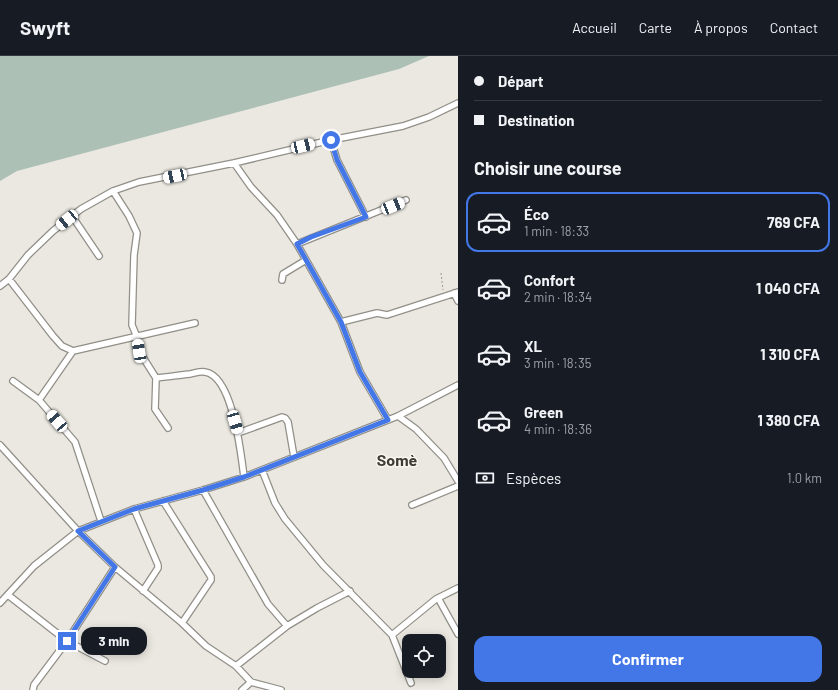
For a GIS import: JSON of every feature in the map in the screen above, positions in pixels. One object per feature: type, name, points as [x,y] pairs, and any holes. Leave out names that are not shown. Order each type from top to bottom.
[{"type":"street","points":[[0,286],[9,279],[28,255],[53,231],[81,209],[113,191],[139,182],[234,163],[331,140],[403,126],[429,117],[458,103]]},
{"type":"street","points":[[331,140],[337,160],[366,217]]},
{"type":"street","points":[[234,163],[251,188],[276,216],[297,244],[341,322],[360,372],[388,420]]},
{"type":"street","points":[[113,191],[137,232],[134,255],[132,325],[137,337],[139,351],[156,378],[155,409],[168,428]]},
{"type":"street","points":[[297,244],[311,237],[366,217],[406,200]]},
{"type":"street","points":[[72,216],[99,256]]},
{"type":"street","points":[[282,280],[283,274],[306,260]]},
{"type":"street","points":[[9,279],[62,346],[73,350],[195,323]]},
{"type":"street","points":[[341,322],[377,314],[388,315],[456,293],[458,301]]},
{"type":"street","points":[[39,400],[73,350]]},
{"type":"street","points":[[156,378],[205,372],[214,375],[223,385],[229,400],[238,433],[244,477]]},
{"type":"street","points":[[13,381],[39,400],[75,442],[101,521]]},
{"type":"street","points":[[0,603],[34,566],[78,531],[134,509],[244,477],[398,416],[458,385]]},
{"type":"street","points":[[398,416],[416,429],[444,458],[458,481]]},
{"type":"street","points":[[238,433],[284,418],[288,422],[294,457]]},
{"type":"street","points":[[0,445],[78,531],[115,567],[182,623],[206,646],[236,666],[251,682],[281,690]]},
{"type":"street","points":[[262,470],[274,503],[285,519],[323,565],[392,635],[411,683]]},
{"type":"street","points":[[412,505],[458,486]]},
{"type":"street","points":[[203,490],[268,604],[287,626]]},
{"type":"street","points":[[163,501],[211,577],[211,580],[182,623]]},
{"type":"street","points":[[134,509],[158,565],[158,568],[142,590]]},
{"type":"street","points":[[34,690],[34,685],[67,641],[115,567]]},
{"type":"street","points":[[392,635],[438,598],[458,588]]},
{"type":"street","points":[[236,666],[287,626],[317,608],[350,592]]},
{"type":"street","points":[[8,595],[67,641],[105,661]]},
{"type":"street","points":[[438,598],[458,634]]},
{"type":"street","points":[[242,690],[251,682]]},
{"type":"path","points":[[441,273],[443,297]]},
{"type":"green space","points":[[0,56],[429,56],[399,69],[17,171],[0,181]]},
{"type":"district","name":"Somè","points":[[397,460]]},
{"type":"route","points":[[67,641],[115,567],[78,531],[134,509],[244,477],[388,420],[360,372],[341,322],[297,244],[311,237],[366,217],[337,160],[331,140]]}]
